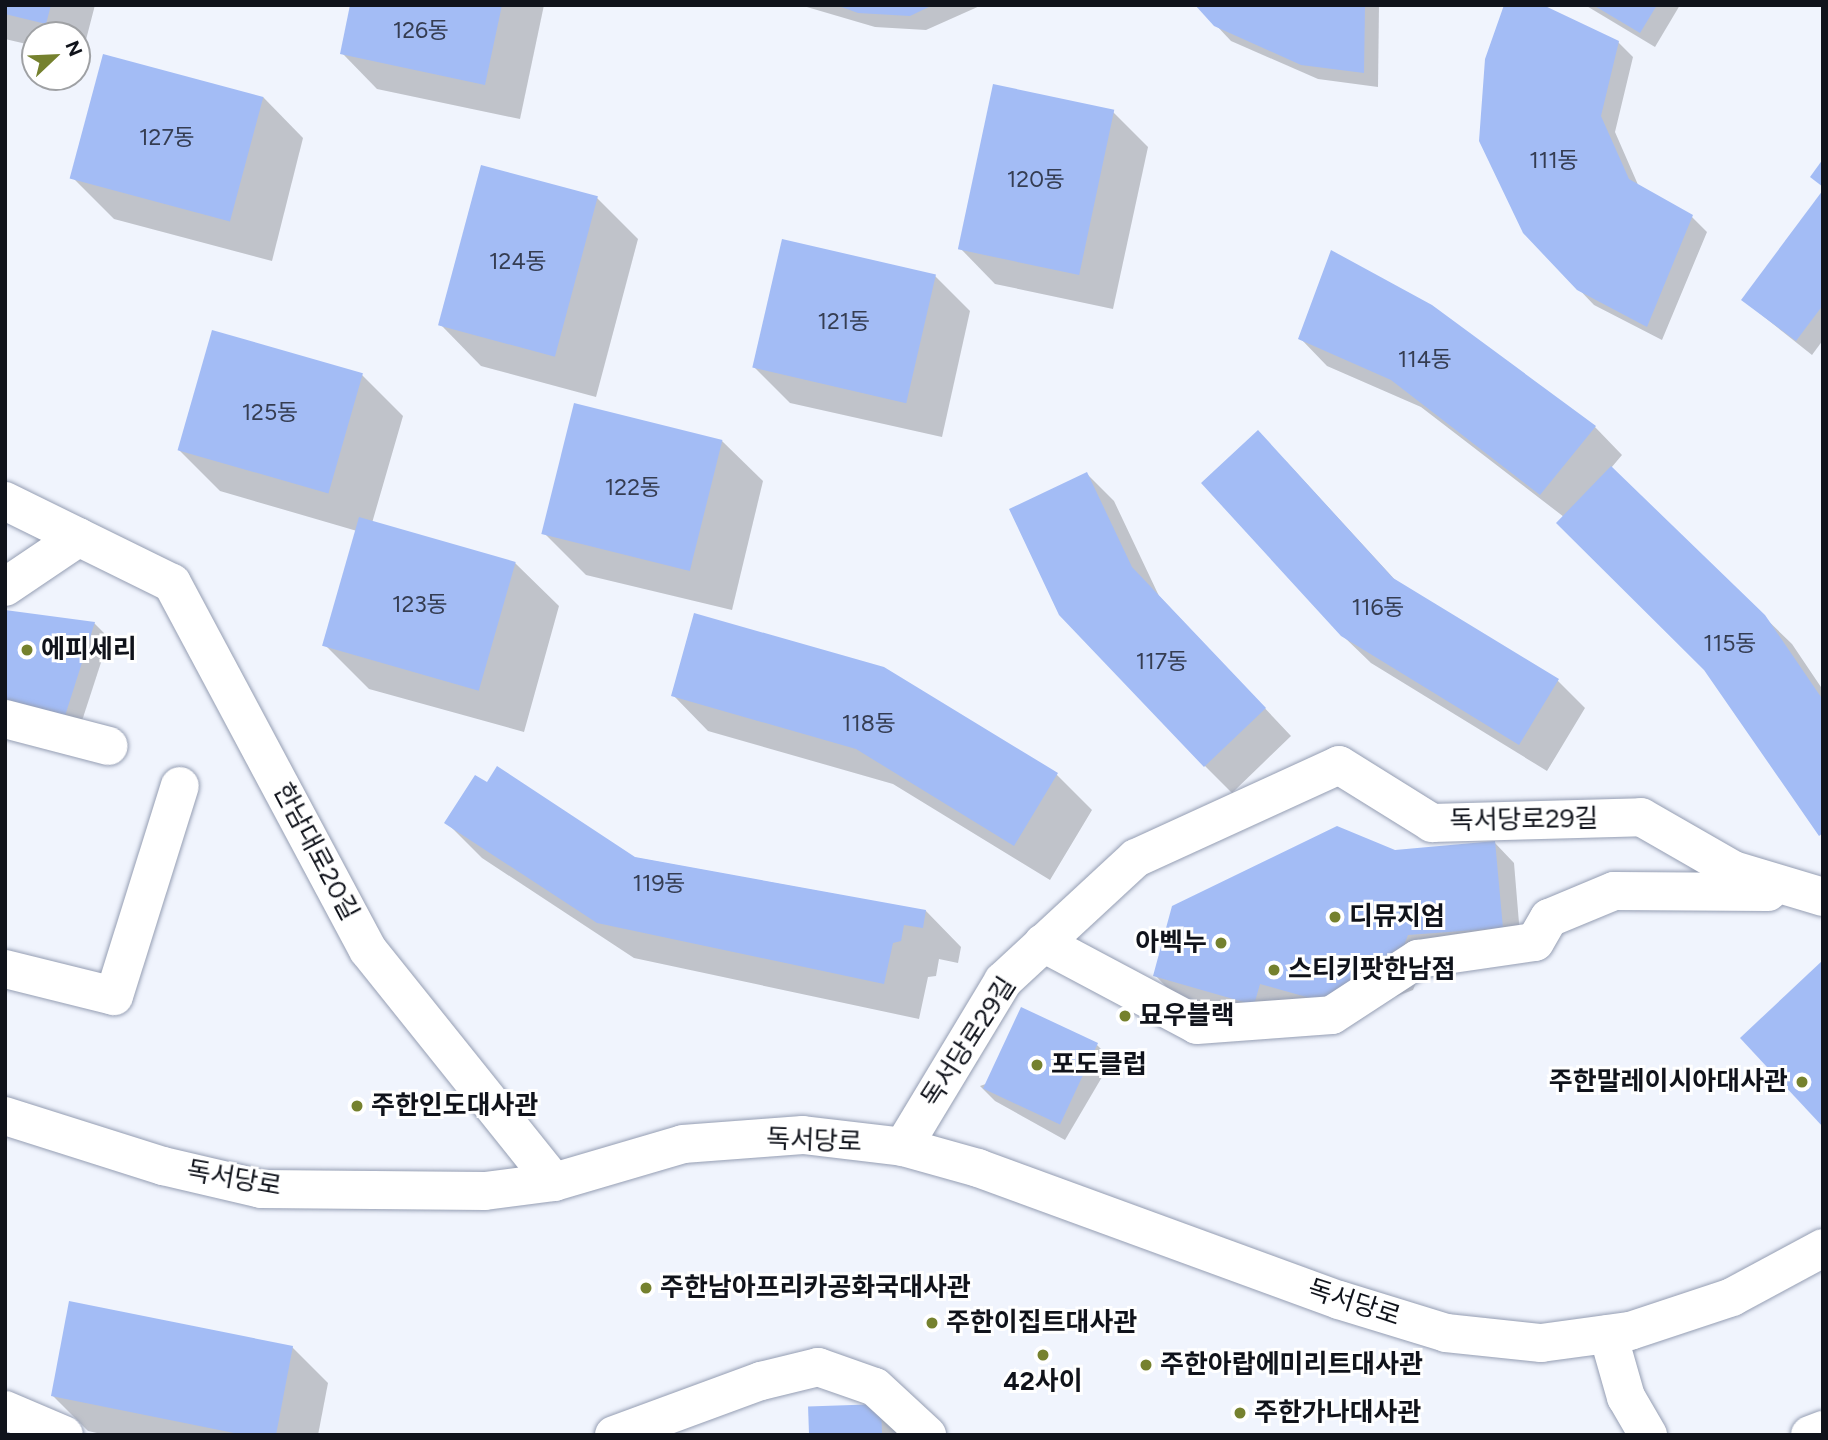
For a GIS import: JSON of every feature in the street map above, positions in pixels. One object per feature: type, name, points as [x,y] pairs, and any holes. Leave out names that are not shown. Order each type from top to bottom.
[{"type":"street","name":"한남대로20길","points":[[5,501],[172,583],[368,950],[554,1182]]},
{"type":"street","points":[[5,587],[79,537]]},
{"type":"street","points":[[5,719],[109,746]]},
{"type":"street","name":"독서당로29길","points":[[903,1147],[1003,981],[1136,858],[1339,765],[1432,822],[1641,817],[1733,870],[1813,895]]},
{"type":"street","points":[[5,970],[114,996],[180,786]]},
{"type":"street","name":"독서당로29길","points":[[1044,943],[1197,1025],[1332,1015],[1419,959],[1535,942],[1549,918],[1614,891],[1813,895]]},
{"type":"street","name":"독서당로","points":[[5,1115],[163,1166],[261,1189],[485,1191],[554,1182],[683,1144],[803,1135],[903,1147],[978,1168],[1339,1300],[1446,1334],[1541,1343],[1630,1331],[1732,1297],[1823,1248]]},
{"type":"street","points":[[1608,1334],[1626,1397],[1648,1435]]},
{"type":"street","points":[[614,1435],[761,1381],[818,1367],[875,1387],[927,1435]]},
{"type":"street","points":[[5,1410],[64,1435]]},
{"type":"street","points":[[1811,1435],[1823,1430]]},
{"type":"building","points":[[5,5],[51,5],[47,21],[34,21],[5,14]]},
{"type":"building","points":[[350,5],[502,5],[485,85],[340,54]]},
{"type":"building","points":[[836,5],[933,5],[910,16],[858,13]]},
{"type":"building","points":[[1195,5],[1365,5],[1364,73],[1301,65],[1214,26]]},
{"type":"building","points":[[1504,5],[1543,5],[1619,41],[1601,116],[1629,179],[1693,215],[1647,327],[1577,290],[1523,233],[1479,141],[1485,59]]},
{"type":"building","points":[[1593,5],[1657,5],[1640,33]]},
{"type":"building","points":[[103,54],[263,97],[230,222],[70,179]]},
{"type":"building","points":[[993,84],[1114,110],[1079,275],[958,249]]},
{"type":"building","points":[[1823,159],[1823,187],[1810,177]]},
{"type":"building","points":[[481,165],[598,196],[555,357],[438,325]]},
{"type":"building","points":[[1823,190],[1823,305],[1796,341],[1741,300]]},
{"type":"building","points":[[782,239],[936,275],[906,403],[752,368]]},
{"type":"building","points":[[1331,250],[1432,305],[1596,426],[1540,495],[1391,380],[1298,339]]},
{"type":"building","points":[[212,330],[363,373],[328,493],[178,450]]},
{"type":"building","points":[[574,403],[722,440],[690,571],[541,534]]},
{"type":"building","points":[[1258,430],[1393,578],[1559,679],[1519,745],[1341,636],[1201,483]]},
{"type":"building","points":[[1611,466],[1765,615],[1823,700],[1823,833],[1819,836],[1704,670],[1556,523]]},
{"type":"building","points":[[1087,472],[1132,567],[1266,708],[1204,767],[1059,615],[1009,509]]},
{"type":"building","points":[[359,517],[516,562],[479,691],[322,646]]},
{"type":"building","points":[[5,610],[95,622],[64,719],[5,700]]},
{"type":"building","points":[[694,613],[884,667],[1058,773],[1014,846],[856,749],[671,696]]},
{"type":"building","points":[[497,766],[635,857],[926,910],[923,928],[904,925],[901,941],[893,943],[884,984],[597,923],[444,823],[475,775],[487,782]]},
{"type":"building","name":"디뮤지엄","points":[[1337,826],[1395,850],[1495,841],[1503,928],[1408,935],[1394,971],[1317,1000],[1260,984],[1254,1005],[1153,976],[1172,906]]},
{"type":"building","name":"주한말레이시아대사관","points":[[1823,960],[1823,1127],[1740,1038]]},
{"type":"building","name":"포도클럽","points":[[1021,1007],[1098,1043],[1060,1124],[983,1089]]},
{"type":"building","points":[[69,1301],[293,1346],[276,1435],[244,1435],[51,1396]]},
{"type":"building","points":[[881,1404],[882,1435],[809,1435],[808,1407]]},
{"type":"place","name":"에피세리","points":[[27,650]]},
{"type":"place","name":"디뮤지엄","points":[[1335,917]]},
{"type":"place","name":"아벡누","points":[[1221,943]]},
{"type":"place","name":"스티키팟한남점","points":[[1274,970]]},
{"type":"place","name":"묘우블랙","points":[[1125,1016]]},
{"type":"place","name":"포도클럽","points":[[1037,1065]]},
{"type":"place","name":"주한말레이시아대사관","points":[[1802,1082]]},
{"type":"place","name":"주한인도대사관","points":[[357,1106]]},
{"type":"place","name":"주한남아프리카공화국대사관","points":[[646,1288]]},
{"type":"place","name":"주한이집트대사관","points":[[932,1323]]},
{"type":"place","name":"42사이","points":[[1043,1355]]},
{"type":"place","name":"주한아랍에미리트대사관","points":[[1146,1365]]},
{"type":"place","name":"주한가나대사관","points":[[1240,1413]]}]
